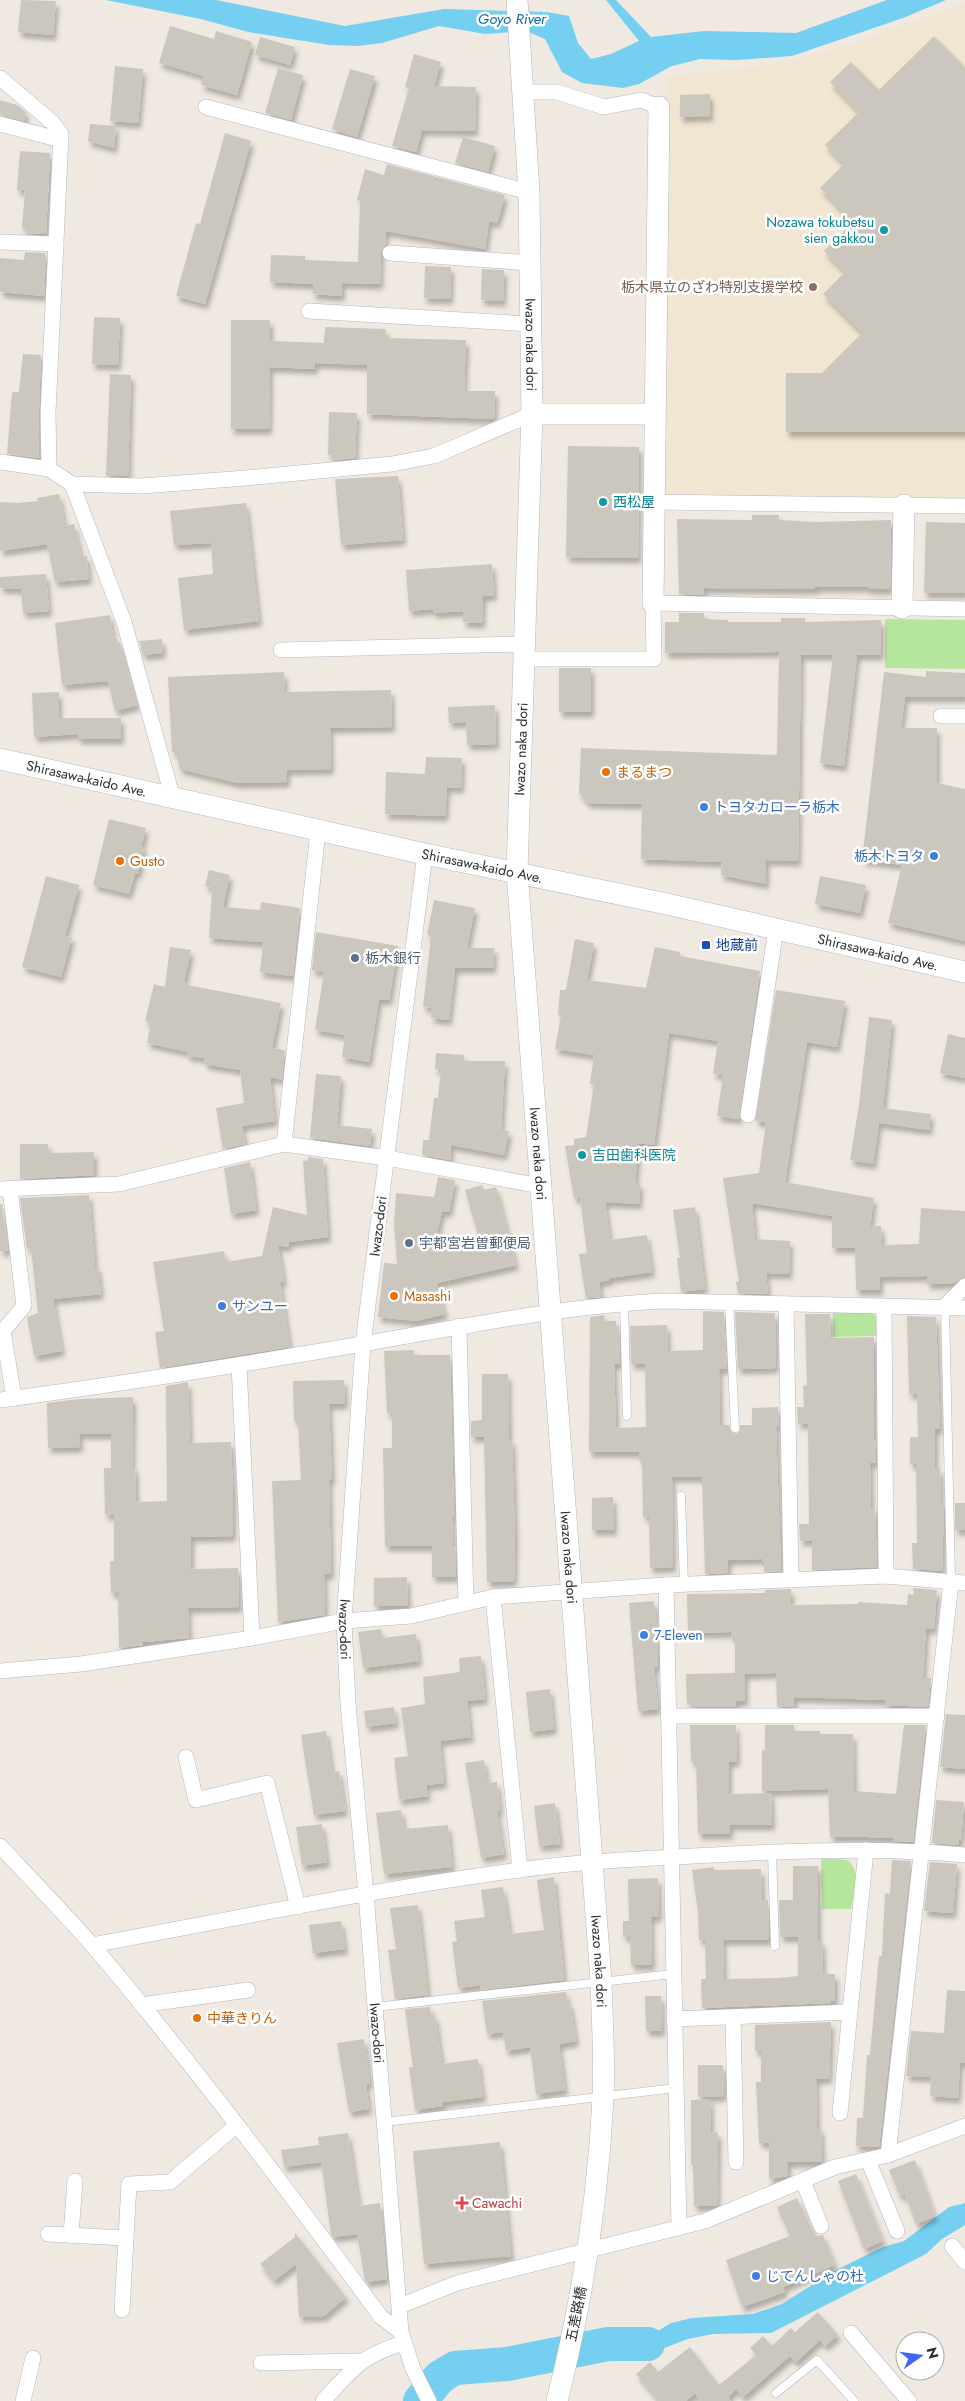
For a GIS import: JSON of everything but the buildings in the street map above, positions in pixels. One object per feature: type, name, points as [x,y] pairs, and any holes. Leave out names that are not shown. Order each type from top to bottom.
[{"type":"street","name":"Iwazo naka dori","points":[[517,0],[529,192],[532,414],[517,872],[601,1980],[603,2096],[588,2257]]},
{"type":"street","points":[[0,78],[52,122],[61,134],[48,413],[49,469]]},
{"type":"street","points":[[281,650],[524,651],[654,659],[653,603],[659,107],[641,100],[604,107],[558,92],[523,92]]},
{"type":"street","points":[[206,107],[529,192]]},
{"type":"street","points":[[0,124],[61,140]]},
{"type":"street","points":[[0,242],[56,244]]},
{"type":"street","points":[[390,253],[531,263]]},
{"type":"street","points":[[309,311],[531,324]]},
{"type":"street","points":[[0,462],[49,469],[72,484],[141,486],[392,464],[434,456],[532,414],[655,414]]},
{"type":"street","points":[[72,484],[124,622],[173,799]]},
{"type":"street","points":[[654,502],[965,506]]},
{"type":"street","points":[[902,608],[904,505]]},
{"type":"street","points":[[653,603],[965,609]]},
{"type":"street","points":[[942,716],[965,716]]},
{"type":"street","name":"Shirasawa-kaido Ave.","points":[[0,759],[173,799],[517,872],[965,972]]},
{"type":"street","points":[[284,1144],[318,831]]},
{"type":"street","name":"Iwazo-dori","points":[[425,854],[363,1344],[344,1620],[348,1704],[366,1894],[402,2338],[412,2369],[429,2401]]},
{"type":"street","points":[[748,1115],[776,929]]},
{"type":"street","points":[[541,1186],[387,1158],[284,1144],[119,1184],[5,1189],[24,1306],[3,1331],[7,1399],[239,1365],[550,1311],[624,1303],[729,1302],[965,1308]]},
{"type":"street","points":[[945,1306],[965,1286]]},
{"type":"street","points":[[786,1304],[791,1580]]},
{"type":"street","points":[[884,1306],[886,1576]]},
{"type":"street","points":[[459,1326],[466,1603]]},
{"type":"street","points":[[239,1365],[252,1638]]},
{"type":"street","points":[[0,1671],[81,1664],[252,1638],[344,1620],[411,1616],[493,1596],[684,1584],[886,1576],[958,1583],[937,1716],[888,2155]]},
{"type":"street","points":[[666,1585],[679,2228]]},
{"type":"street","points":[[493,1596],[520,1870]]},
{"type":"street","points":[[668,1716],[937,1716]]},
{"type":"street","points":[[186,1757],[196,1800],[267,1783],[298,1907]]},
{"type":"street","points":[[0,1846],[92,1945],[237,2125],[381,2316],[402,2338],[361,2360],[323,2401]]},
{"type":"street","points":[[840,2113],[866,1850]]},
{"type":"street","points":[[92,1945],[366,1894],[520,1870],[592,1862],[772,1852],[866,1850],[965,1855]]},
{"type":"street","points":[[141,2005],[248,1990]]},
{"type":"street","points":[[674,2019],[850,2012]]},
{"type":"street","points":[[733,2017],[736,2162]]},
{"type":"street","points":[[122,2310],[129,2184],[170,2182],[237,2125]]},
{"type":"street","points":[[400,2306],[457,2283],[588,2257],[705,2221],[836,2167],[888,2155],[965,2126]]},
{"type":"street","points":[[868,2160],[897,2231]]},
{"type":"street","points":[[71,2235],[74,2181]]},
{"type":"street","points":[[803,2181],[821,2226]]},
{"type":"street","points":[[48,2234],[126,2238]]},
{"type":"street","points":[[952,2246],[965,2262]]},
{"type":"street","name":"五差路橋","points":[[557,2401],[588,2257]]},
{"type":"street","points":[[851,2333],[908,2401]]},
{"type":"street","points":[[23,2401],[33,2358]]},
{"type":"street","points":[[261,2363],[361,2360]]},
{"type":"lane","points":[[729,1302],[735,1428]]},
{"type":"lane","points":[[624,1303],[627,1416]]},
{"type":"lane","points":[[945,1306],[958,1583]]},
{"type":"lane","points":[[681,1496],[684,1584]]},
{"type":"lane","points":[[772,1852],[775,1946]]},
{"type":"lane","points":[[375,2007],[601,1980],[673,1974]]},
{"type":"lane","points":[[385,2122],[676,2088]]},
{"type":"lane","points":[[776,2393],[818,2360],[854,2401]]},
{"type":"shaded area","name":"栃木県立のざわ特別支援学校","points":[[965,3],[965,498],[655,498],[667,76],[770,65],[849,45]]},
{"type":"green space","points":[[885,619],[965,620],[965,669],[885,668]]},
{"type":"green space","points":[[833,1310],[869,1310],[876,1316],[876,1336],[833,1337]]},
{"type":"green space","points":[[821,1858],[847,1860],[855,1870],[856,1883],[851,1909],[822,1909]]},
{"type":"water","name":"Goyo River","points":[[106,0],[216,0],[345,26],[444,9],[547,12],[569,16],[578,43],[591,59],[611,54],[639,41],[606,0],[616,0],[651,37],[704,31],[796,33],[887,0],[946,0],[903,18],[792,56],[736,60],[700,59],[672,66],[639,84],[623,88],[582,83],[562,72],[545,39],[526,31],[485,34],[439,26],[382,43],[358,46],[329,45],[248,32],[201,19]]},
{"type":"water","points":[[965,2203],[965,2225],[942,2239],[926,2254],[771,2333],[713,2334],[688,2339],[646,2355],[601,2356],[604,2336],[653,2334],[671,2323],[692,2318],[753,2314],[782,2304],[834,2271],[883,2247],[904,2241],[949,2207]]},
{"type":"water","points":[[539,2352],[534,2371],[465,2375],[455,2378],[430,2401],[410,2401],[412,2395],[448,2365],[470,2357],[503,2357]]},
{"type":"waterway","points":[[420,2401],[440,2377],[455,2368],[507,2364],[608,2344],[648,2344]]},
{"type":"place","name":"Nozawa tokubetsu sien gakkou","points":[[884,230]]},
{"type":"place","name":"栃木県立のざわ特別支援学校","points":[[813,287]]},
{"type":"place","name":"西松屋","points":[[603,502]]},
{"type":"place","name":"まるまつ","points":[[606,772]]},
{"type":"place","name":"トヨタカローラ栃木","points":[[704,807]]},
{"type":"place","name":"栃木トヨタ","points":[[934,856]]},
{"type":"place","name":"Gusto","points":[[120,861]]},
{"type":"place","name":"地蔵前","points":[[706,945]]},
{"type":"place","name":"栃木銀行","points":[[355,958]]},
{"type":"place","name":"吉田歯科医院","points":[[582,1155]]},
{"type":"place","name":"宇都宮岩曽郵便局","points":[[409,1243]]},
{"type":"place","name":"Masashi","points":[[394,1296]]},
{"type":"place","name":"サンユー","points":[[222,1306]]},
{"type":"place","name":"7-Eleven","points":[[644,1635]]},
{"type":"place","name":"中華きりん","points":[[197,2018]]},
{"type":"place","name":"Cawachi","points":[[462,2203]]},
{"type":"place","name":"じてんしゃの杜","points":[[756,2276]]}]
